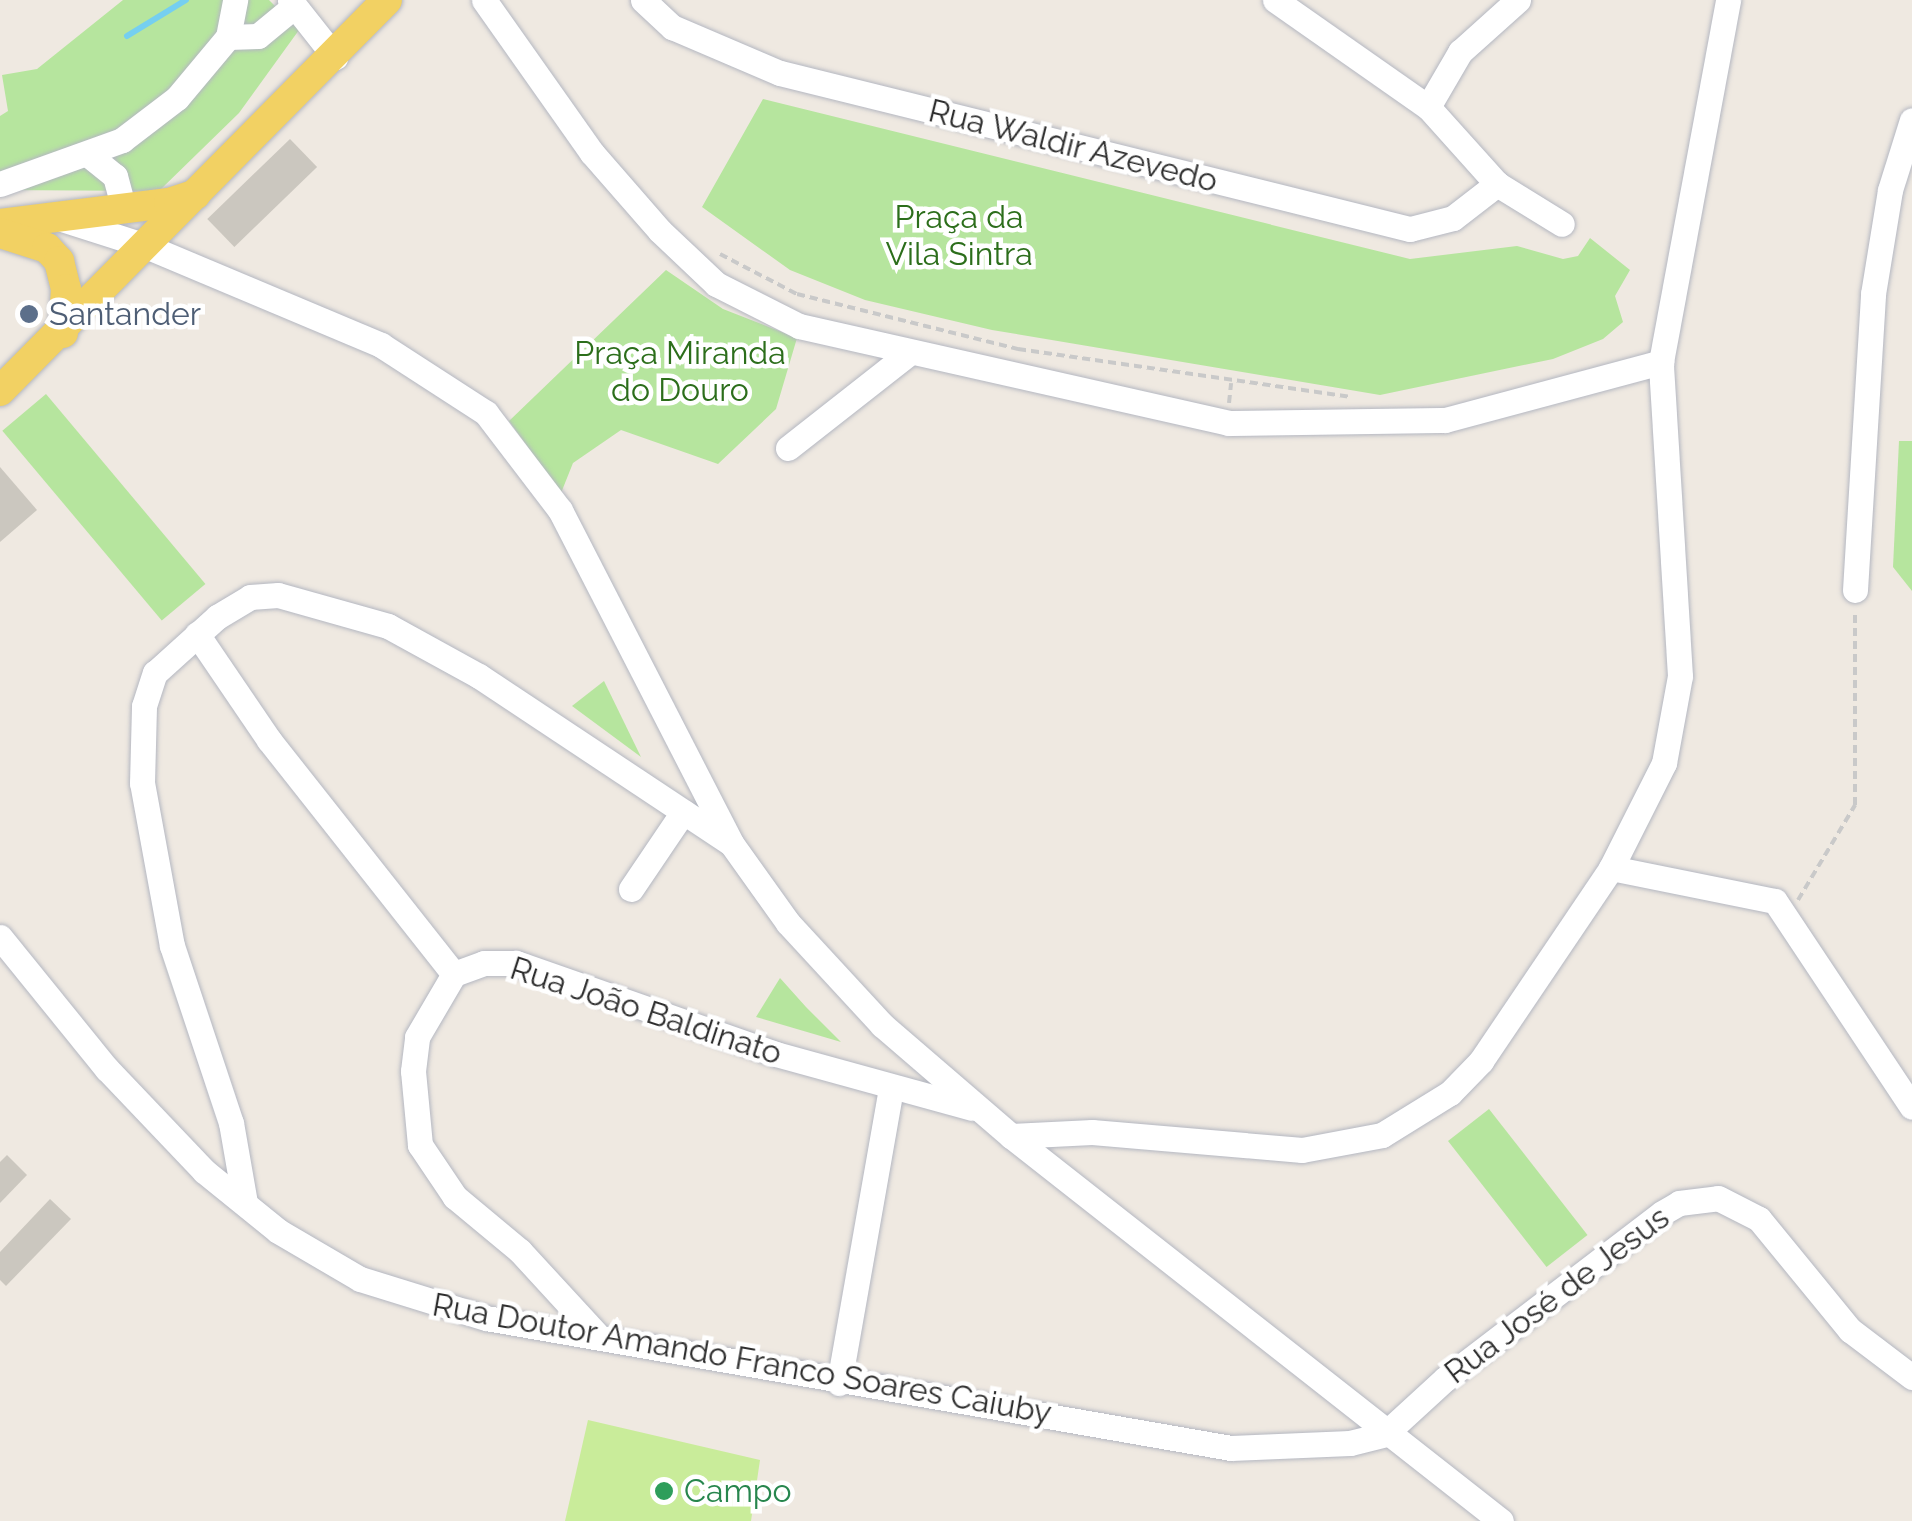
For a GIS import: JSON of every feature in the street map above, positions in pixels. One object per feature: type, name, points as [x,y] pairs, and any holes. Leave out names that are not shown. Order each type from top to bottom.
[{"type":"main road","points":[[0,391],[63,333],[388,0]]},
{"type":"main road","points":[[0,224],[124,210],[203,191]]},
{"type":"main road","points":[[0,234],[47,248],[59,261],[66,288],[63,333]]},
{"type":"street","points":[[0,184],[90,156],[178,98],[228,37],[235,0]]},
{"type":"street","points":[[484,0],[592,153],[716,284],[799,326],[908,354],[1228,423],[1445,420],[1662,362]]},
{"type":"street","points":[[1428,107],[1460,52],[1518,0]]},
{"type":"street","points":[[1010,1136],[1092,1132],[1302,1150],[1382,1135],[1450,1092],[1481,1061],[1611,868],[1664,762],[1680,676],[1662,362],[1728,0]]},
{"type":"street","points":[[1286,2],[1428,107],[1497,184],[1562,224]]},
{"type":"street","points":[[228,37],[258,36],[291,4],[335,57]]},
{"type":"street","name":"Rua Waldir Azevedo","points":[[646,6],[755,65],[796,78],[1410,228],[1454,218],[1497,184]]},
{"type":"street","points":[[1855,590],[1875,277],[1890,190],[1912,120]]},
{"type":"street","points":[[90,156],[115,176],[124,210]]},
{"type":"street","points":[[47,216],[146,246],[381,344],[486,413],[560,510],[731,843],[788,923],[882,1025],[1010,1136],[1384,1434],[1501,1521]]},
{"type":"street","points":[[788,448],[908,354]]},
{"type":"street","points":[[246,1203],[231,1124],[172,946],[142,783],[147,692],[161,664],[197,634],[250,597],[278,595],[388,626],[479,676],[731,843]]},
{"type":"street","points":[[197,634],[269,740],[454,974],[417,1037],[413,1070],[420,1145],[455,1197],[520,1251],[599,1337]]},
{"type":"street","points":[[631,889],[683,812]]},
{"type":"street","points":[[1611,868],[1743,891],[1775,901],[1912,1107]]},
{"type":"street","name":"Rua Doutor Amando Franco Soares Caiuby","points":[[0,937],[71,1031],[204,1171],[291,1239],[376,1285],[486,1318],[839,1383],[1231,1448],[1350,1443],[1384,1434]]},
{"type":"street","name":"Rua João Baldinato","points":[[454,974],[484,962],[516,963],[891,1088],[980,1110]]},
{"type":"street","points":[[839,1383],[891,1088]]},
{"type":"street","name":"Rua José de Jesus","points":[[1384,1434],[1445,1378],[1632,1235],[1679,1203],[1700,1198],[1734,1202],[1759,1219],[1850,1330],[1912,1377]]},
{"type":"path","points":[[712,249],[797,294],[1018,350],[1355,398]]},
{"type":"path","points":[[1788,917],[1855,804],[1855,590]]},
{"type":"green space","points":[[123,0],[269,0],[299,30],[239,113],[159,191],[0,190],[0,116],[8,111],[2,75],[37,69]]},
{"type":"green space","name":"Praça da Vila Sintra","points":[[763,99],[1410,259],[1517,246],[1563,259],[1578,256],[1590,238],[1630,270],[1615,296],[1623,322],[1603,339],[1553,359],[1380,395],[992,330],[865,300],[790,270],[702,207]]},
{"type":"green space","name":"Praça Miranda do Douro","points":[[666,270],[723,309],[797,338],[776,409],[718,464],[621,430],[573,463],[561,493],[509,421]]},
{"type":"green space","points":[[46,394],[205,584],[162,621],[2,431]]},
{"type":"green space","points":[[1899,441],[1912,441],[1912,591],[1893,567]]},
{"type":"green space","points":[[604,681],[641,757],[572,706]]},
{"type":"green space","points":[[780,978],[806,1007],[841,1042],[756,1017]]},
{"type":"green space","points":[[1489,1109],[1588,1235],[1547,1267],[1448,1141]]},
{"type":"green space","name":"Campo","points":[[588,1420],[760,1460],[751,1521],[565,1521]]},
{"type":"building","points":[[290,139],[317,167],[234,247],[207,219]]},
{"type":"building","points":[[0,467],[37,510],[0,542]]},
{"type":"building","points":[[7,1155],[27,1175],[0,1203],[0,1162]]},
{"type":"building","points":[[50,1199],[71,1219],[6,1286],[0,1280],[0,1252]]},
{"type":"waterway","points":[[127,36],[186,0]]},
{"type":"place","name":"Santander","points":[[29,314]]},
{"type":"place","name":"Campo","points":[[664,1491]]}]
